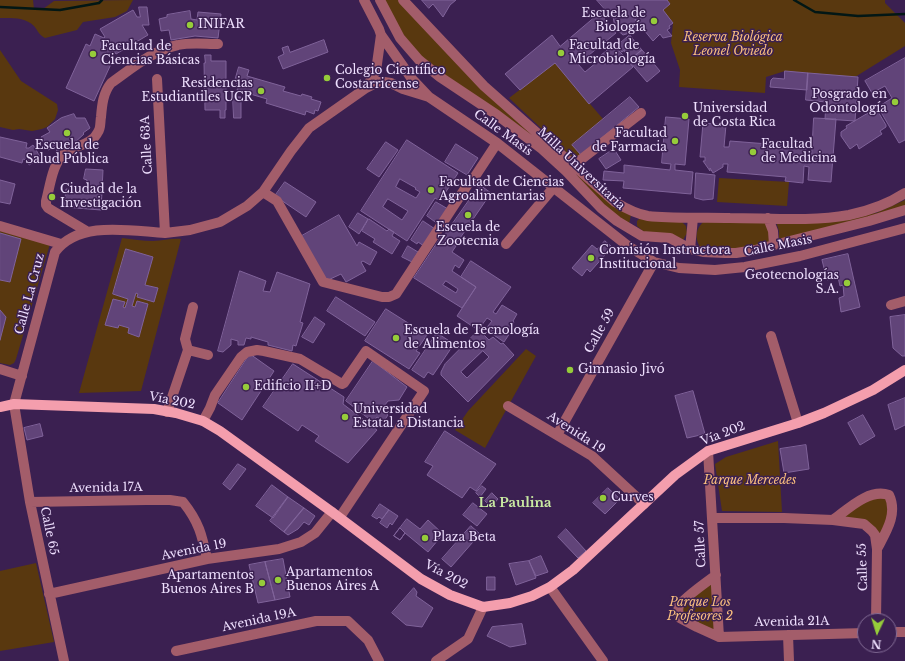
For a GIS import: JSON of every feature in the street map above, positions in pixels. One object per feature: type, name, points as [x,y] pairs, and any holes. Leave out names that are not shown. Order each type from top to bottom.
[{"type":"main road","name":"Vía 202","points":[[0,407],[14,404],[154,409],[203,421],[250,451],[421,578],[450,595],[483,607],[510,604],[532,596],[550,587],[573,570],[675,475],[708,451],[798,423],[824,413],[873,390],[905,370]]},
{"type":"street","name":"Calle Masís","points":[[364,0],[380,29],[381,35],[412,79],[429,97],[497,143],[628,246],[654,262]]},
{"type":"street","name":"Milla Universitaria","points":[[380,0],[400,38],[419,60],[440,77],[523,134],[615,202],[639,214],[648,216],[692,218],[808,218],[848,215],[866,211],[905,194]]},
{"type":"street","name":"Milla Universitaria","points":[[402,0],[484,86],[570,168],[601,208],[617,221],[642,236],[670,238],[690,249],[703,252],[725,253],[754,250],[891,215],[905,210]]},
{"type":"street","name":"Calle La Cruz","points":[[366,88],[376,71],[381,35]]},
{"type":"street","points":[[88,232],[51,210],[46,205],[55,170],[62,156],[65,152],[91,140],[99,132],[102,100],[110,82],[151,56],[169,47],[185,44],[218,44]]},
{"type":"street","name":"Calle 63A","points":[[157,79],[165,233]]},
{"type":"street","name":"Calle La Cruz","points":[[14,404],[55,252],[61,244],[88,232],[123,230],[165,233],[190,230],[220,222],[247,206],[263,192],[309,128],[366,88],[378,82],[391,83],[403,89],[429,97]]},
{"type":"street","points":[[570,168],[641,113]]},
{"type":"street","points":[[263,192],[277,201],[323,282],[382,297],[389,297],[396,294],[468,184],[472,181],[497,143]]},
{"type":"street","points":[[506,244],[554,187]]},
{"type":"street","points":[[632,230],[634,219],[639,214]]},
{"type":"street","points":[[690,249],[692,218]]},
{"type":"street","points":[[768,218],[773,231],[774,245]]},
{"type":"street","points":[[0,226],[61,244]]},
{"type":"street","name":"Calle Masis","points":[[654,262],[679,268],[715,270],[745,267],[800,256],[905,228]]},
{"type":"street","name":"Calle 59","points":[[557,435],[654,262]]},
{"type":"street","points":[[891,305],[905,301]]},
{"type":"street","points":[[167,412],[188,350],[184,339],[193,307]]},
{"type":"street","points":[[771,336],[798,423]]},
{"type":"street","points":[[188,350],[208,355]]},
{"type":"street","name":"Avenida 19","points":[[49,594],[207,559],[279,549],[301,542],[336,514],[424,391],[366,351],[342,384],[300,359],[257,350],[248,352],[241,357],[215,395],[203,421]]},
{"type":"street","points":[[0,369],[22,376]]},
{"type":"street","name":"Calle 65","points":[[14,404],[30,502],[64,661]]},
{"type":"street","name":"Avenida 19","points":[[508,406],[592,456],[644,504]]},
{"type":"street","name":"Calle 57","points":[[708,451],[719,637]]},
{"type":"street","points":[[712,518],[833,520],[863,499],[882,493],[889,495],[892,503],[892,511],[888,530],[877,549]]},
{"type":"street","name":"Avenida 17A","points":[[30,502],[146,500],[170,500],[183,502],[193,515],[200,531],[207,559]]},
{"type":"street","name":"Calle 55","points":[[833,520],[864,524],[875,535],[877,549],[876,613]]},
{"type":"street","points":[[716,575],[684,599],[679,604],[678,610],[680,618],[686,623],[719,637]]},
{"type":"street","points":[[550,587],[603,661]]},
{"type":"street","points":[[436,661],[468,639],[483,607]]},
{"type":"street","name":"Avenida 19A","points":[[176,651],[316,621],[348,622],[368,640],[379,661]]},
{"type":"street","name":"Avenida 21A","points":[[719,637],[857,633]]},
{"type":"street","points":[[788,635],[789,661]]},
{"type":"green space","points":[[0,0],[33,0],[34,9],[43,9],[54,1],[133,0],[127,11],[115,17],[83,22],[77,30],[45,38],[27,21],[0,18]]},
{"type":"green space","points":[[384,0],[399,0],[558,154],[461,90],[408,45]]},
{"type":"green space","name":"Reserva Biológica Leonel Oviedo","points":[[667,0],[885,0],[885,3],[905,23],[905,46],[855,77],[785,71],[766,77],[765,93],[679,87],[680,70],[671,43],[673,23],[663,10],[670,4]]},
{"type":"green space","points":[[0,50],[21,81],[57,104],[58,110],[55,119],[47,127],[32,131],[19,129],[13,130],[0,127]]},
{"type":"green space","points":[[555,63],[603,119],[573,145],[581,155],[576,161],[509,98]]},
{"type":"green space","points":[[572,171],[631,215],[629,224],[611,212]]},
{"type":"green space","points":[[719,178],[789,182],[787,206],[717,202]]},
{"type":"green space","points":[[905,200],[905,206],[887,213],[779,240],[779,231],[776,222],[876,213]]},
{"type":"green space","points":[[640,218],[680,220],[686,226],[687,233],[683,240],[645,233],[637,226],[637,221]]},
{"type":"green space","points":[[704,221],[766,223],[770,231],[769,244],[741,249],[700,247],[697,240],[697,233],[699,227]]},
{"type":"green space","points":[[0,230],[50,244],[16,359],[14,363],[10,365],[0,363]]},
{"type":"green space","points":[[122,238],[153,241],[181,239],[141,391],[79,393]],"holes":[[[126,250],[153,257],[145,285],[158,288],[154,302],[137,297],[138,294],[136,293],[132,306],[135,307],[137,301],[148,304],[138,337],[128,333],[129,328],[119,325],[118,328],[105,324],[113,299],[125,302],[123,307],[125,308],[128,299],[113,294]]]},
{"type":"green space","points":[[526,349],[536,356],[485,448],[455,430],[468,411]]},
{"type":"green space","name":"Parque Mercedes","points":[[778,441],[782,512],[722,511],[715,464],[726,457]]},
{"type":"green space","points":[[882,493],[892,503],[877,549],[872,531],[833,520]]},
{"type":"green space","points":[[36,563],[54,642],[0,651],[0,571]]},
{"type":"green space","name":"Parque Los Profesores 2","points":[[716,575],[719,637],[686,623],[679,604]]},
{"type":"building","points":[[422,0],[456,0],[450,5],[443,17],[433,4],[429,8]]},
{"type":"building","name":"Escuela de Biología","points":[[597,0],[667,0],[670,4],[663,10],[673,23],[667,30],[672,36],[663,38],[660,34],[653,41],[635,19],[639,30],[623,35],[615,28],[613,16],[612,17]]},
{"type":"building","name":"Facultad de Ciencias Básicas","points":[[139,7],[147,7],[149,25],[142,25],[148,35],[116,54],[112,48],[111,49],[114,53],[110,55],[105,53],[104,56],[102,55],[102,60],[111,64],[94,101],[66,88],[86,44],[90,46],[95,34],[104,38],[105,37],[100,29],[133,10],[137,17],[140,17]]},
{"type":"building","name":"INIFAR","points":[[190,11],[191,19],[197,20],[198,12],[221,14],[218,38],[195,36],[171,40],[169,30],[161,31],[159,19],[167,17],[167,15]]},
{"type":"building","name":"Facultad de Microbiología","points":[[600,13],[616,33],[578,64],[585,72],[597,62],[595,60],[611,47],[616,47],[633,67],[589,104],[555,63],[520,90],[505,74],[552,35],[560,46]]},
{"type":"building","points":[[630,35],[635,42],[622,52],[617,46]]},
{"type":"building","points":[[324,40],[328,52],[283,69],[278,57],[284,54],[282,48],[288,46],[290,52]]},
{"type":"building","points":[[635,42],[642,50],[631,59],[624,51]]},
{"type":"building","points":[[642,50],[660,71],[647,82],[629,61]]},
{"type":"building","name":"Residencias Estudiantiles UCR","points":[[205,55],[211,55],[211,61],[226,61],[225,118],[220,118],[220,110],[205,110]]},
{"type":"building","name":"Posgrado en Odontología","points":[[905,58],[905,140],[899,143],[878,107],[892,98],[885,86],[872,93],[865,81]]},
{"type":"building","name":"Residencias Estudiantiles UCR","points":[[239,67],[249,70],[247,76],[285,87],[283,91],[301,96],[302,94],[321,102],[318,111],[315,110],[314,114],[306,111],[305,115],[266,103],[267,99],[237,90],[237,81],[235,81]]},
{"type":"building","points":[[785,71],[808,73],[807,90],[770,87],[771,80],[773,78],[784,79]]},
{"type":"building","points":[[808,73],[858,77],[855,121],[825,119],[826,102],[806,100]]},
{"type":"building","name":"Residencias Estudiantiles UCR","points":[[233,97],[241,97],[241,118],[234,118]]},
{"type":"building","points":[[630,97],[639,107],[581,155],[572,145]]},
{"type":"building","points":[[877,110],[886,125],[886,127],[880,131],[882,134],[859,149],[857,144],[850,149],[841,136],[841,132],[847,128],[846,126],[868,113],[869,115]]},
{"type":"building","name":"Escuela de Salud Pública","points":[[74,114],[76,118],[85,118],[90,128],[73,144],[60,147],[61,149],[57,151],[55,146],[48,150],[41,137],[50,132],[47,128],[61,118]]},
{"type":"building","name":"Facultad de Farmacia","points":[[666,117],[689,119],[685,165],[675,164],[675,170],[693,172],[691,194],[623,188],[624,181],[603,180],[604,171],[624,173],[624,165],[670,170],[671,164],[662,163]]},
{"type":"building","name":"Facultad de Medicina","points":[[814,118],[836,119],[831,182],[808,180],[809,167],[804,166],[803,183],[785,181],[786,177],[727,172],[728,164],[723,164],[723,167],[713,173],[703,161],[705,161],[705,157],[700,157],[703,123],[726,125],[724,147],[729,147],[730,141],[806,147],[805,160],[811,160]]},
{"type":"building","points":[[0,137],[27,143],[26,148],[33,145],[41,158],[29,165],[26,160],[23,159],[22,163],[0,157]]},
{"type":"building","name":"Facultad de Ciencias Agroalimentarias","points":[[407,140],[458,173],[440,201],[435,198],[407,241],[361,211]],"holes":[[[400,179],[420,192],[416,198],[396,187]],[[388,199],[408,211],[402,220],[383,207]]]},
{"type":"building","points":[[386,142],[398,150],[379,177],[367,169]]},
{"type":"building","points":[[456,144],[478,158],[467,175],[445,162]]},
{"type":"building","points":[[614,149],[621,160],[606,169],[599,159]]},
{"type":"building","points":[[86,169],[103,170],[102,190],[94,190],[102,191],[101,210],[64,207],[66,189],[86,191],[87,180],[84,179]]},
{"type":"building","points":[[696,173],[715,175],[713,199],[703,200],[695,198]]},
{"type":"building","points":[[0,180],[15,184],[10,204],[0,202]]},
{"type":"building","points":[[285,182],[316,202],[306,217],[275,196]]},
{"type":"building","name":"Escuela de Zootecnia","points":[[480,185],[491,193],[456,244],[444,236]]},
{"type":"building","name":"Facultad de Ciencias Agroalimentarias","points":[[436,202],[448,209],[438,224],[427,216]]},
{"type":"building","points":[[358,213],[368,219],[359,234],[349,227]]},
{"type":"building","points":[[339,215],[357,246],[359,242],[377,252],[370,265],[363,261],[361,262],[366,271],[346,282],[341,274],[326,281],[300,237]]},
{"type":"building","points":[[369,219],[387,231],[389,229],[394,232],[392,236],[400,241],[392,254],[373,242],[375,239],[362,231]]},
{"type":"building","name":"Facultad de Ciencias Agroalimentarias","points":[[423,221],[435,229],[424,246],[411,240]]},
{"type":"building","points":[[0,233],[21,239],[10,282],[0,280]]},
{"type":"building","points":[[442,236],[456,246],[452,252],[464,260],[459,268],[455,265],[452,271],[476,287],[462,308],[414,278]],"holes":[[[446,281],[458,289],[456,293],[443,285]]]},
{"type":"building","name":"Comisión Instructora Institucional","points":[[605,241],[612,247],[590,272],[587,269],[582,276],[572,268],[592,245],[597,249]]},
{"type":"building","points":[[408,246],[418,252],[412,262],[402,257]]},
{"type":"building","points":[[126,249],[153,257],[145,285],[158,288],[154,302],[137,297],[138,294],[136,293],[132,306],[135,307],[137,301],[148,304],[139,337],[128,333],[129,328],[119,325],[118,328],[105,325],[113,299],[125,302],[123,307],[125,308],[128,299],[113,294]]},
{"type":"building","name":"Geotecnologías S.A.","points":[[848,254],[860,307],[841,312],[839,298],[844,296],[843,285],[840,286],[838,277],[827,280],[822,260]]},
{"type":"building","points":[[471,261],[511,287],[493,312],[496,314],[502,305],[517,314],[508,331],[510,333],[504,342],[488,331],[488,326],[492,321],[487,318],[478,330],[457,316],[476,287],[461,277]]},
{"type":"building","points":[[240,271],[266,281],[263,291],[270,292],[277,272],[310,284],[300,322],[303,323],[296,346],[293,345],[292,351],[268,345],[268,342],[251,337],[251,339],[246,338],[244,345],[238,345],[238,341],[231,339],[231,345],[223,352],[218,351]]},
{"type":"building","name":"Escuela de Tecnología de Alimentos","points":[[336,297],[375,322],[365,336],[327,311]]},
{"type":"building","name":"Escuela de Tecnología de Alimentos","points":[[386,309],[427,335],[416,351],[420,353],[409,369],[365,341]]},
{"type":"building","points":[[0,310],[6,317],[0,340]]},
{"type":"building","points":[[905,315],[905,356],[902,356],[893,348],[890,317]]},
{"type":"building","points":[[315,317],[325,324],[313,343],[302,337]]},
{"type":"building","points":[[479,330],[489,340],[493,337],[501,344],[503,343],[514,355],[468,402],[441,375],[445,364]],"holes":[[[483,351],[489,357],[467,378],[461,372]]]},
{"type":"building","points":[[437,333],[454,344],[433,375],[428,372],[424,378],[412,370]]},
{"type":"building","name":"Edificio II+D","points":[[250,354],[274,371],[242,420],[218,403]]},
{"type":"building","points":[[373,361],[407,387],[399,400],[388,401],[381,410],[388,415],[384,421],[377,417],[373,422],[346,401]]},
{"type":"building","points":[[293,364],[344,397],[343,404],[377,430],[348,463],[315,441],[319,436],[302,425],[298,431],[263,407]]},
{"type":"building","points":[[693,391],[705,434],[687,438],[675,396]]},
{"type":"building","points":[[905,398],[905,425],[895,430],[888,405]]},
{"type":"building","points":[[863,415],[875,436],[860,445],[848,423]]},
{"type":"building","points":[[40,424],[43,436],[27,440],[24,428]]},
{"type":"building","points":[[445,431],[496,464],[476,491],[470,487],[462,498],[427,475],[433,466],[425,462]]},
{"type":"building","points":[[806,445],[809,469],[784,473],[780,449]]},
{"type":"building","points":[[238,464],[246,469],[230,490],[223,484]]},
{"type":"building","points":[[272,485],[288,497],[273,518],[256,506]]},
{"type":"building","points":[[482,486],[486,489],[480,497],[476,493]]},
{"type":"building","points":[[608,488],[620,499],[605,514],[593,503]]},
{"type":"building","points":[[492,493],[498,499],[491,507],[485,501]]},
{"type":"building","points":[[288,497],[304,508],[284,532],[270,521]]},
{"type":"building","points":[[473,503],[487,514],[477,526],[463,515]]},
{"type":"building","points":[[380,504],[389,510],[382,519],[379,517],[377,519],[372,516]]},
{"type":"building","points":[[304,508],[315,516],[309,525],[304,522],[298,529],[288,535],[284,532]]},
{"type":"building","points":[[389,510],[398,516],[392,525],[390,523],[387,528],[380,523]]},
{"type":"building","name":"Plaza Beta","points":[[407,519],[420,529],[428,520],[443,534],[428,552],[405,533],[400,540],[394,536]]},
{"type":"building","points":[[471,526],[480,534],[451,567],[442,559]]},
{"type":"building","points":[[400,528],[405,533],[400,540],[394,536]]},
{"type":"building","points":[[566,529],[586,551],[578,558],[558,537]]},
{"type":"building","points":[[541,556],[548,572],[536,576],[529,561]]},
{"type":"building","name":"Apartamentos Buenos Aires A","points":[[283,559],[290,597],[275,600],[265,562]]},
{"type":"building","points":[[529,561],[536,578],[516,585],[509,564]]},
{"type":"building","name":"Apartamentos Buenos Aires B","points":[[265,562],[275,600],[258,603],[249,565]]},
{"type":"building","points":[[487,577],[495,577],[495,590],[487,590]]},
{"type":"building","points":[[414,588],[417,592],[416,596],[433,608],[422,627],[406,625],[392,613]]},
{"type":"building","points":[[522,624],[526,644],[510,647],[487,636],[492,627]]},
{"type":"waterway","points":[[0,7],[60,10],[99,3],[102,0]]},
{"type":"waterway","points":[[794,0],[815,12],[858,16],[905,14]]},
{"type":"place","name":"Escuela de Biología","points":[[654,21]]},
{"type":"place","name":"INIFAR","points":[[190,25]]},
{"type":"place","name":"Facultad de Microbiología","points":[[561,53]]},
{"type":"place","name":"Facultad de Ciencias Básicas","points":[[93,54]]},
{"type":"place","name":"Colegio Científico Costarricense","points":[[327,78]]},
{"type":"place","name":"Residencias Estudiantiles UCR","points":[[261,91]]},
{"type":"place","name":"Posgrado en Odontología","points":[[895,102]]},
{"type":"place","name":"Universidad de Costa Rica","points":[[685,116]]},
{"type":"place","name":"Escuela de Salud Pública","points":[[67,133]]},
{"type":"place","name":"Facultad de Farmacia","points":[[675,141]]},
{"type":"place","name":"Facultad de Medicina","points":[[753,152]]},
{"type":"place","name":"Facultad de Ciencias Agroalimentarias","points":[[431,190]]},
{"type":"place","name":"Ciudad de la Investigación","points":[[52,197]]},
{"type":"place","name":"Escuela de Zootecnia","points":[[468,215]]},
{"type":"place","name":"Comisión Instructora Institucional","points":[[591,258]]},
{"type":"place","name":"Geotecnologías S.A.","points":[[847,283]]},
{"type":"place","name":"Escuela de Tecnología de Alimentos","points":[[396,338]]},
{"type":"place","name":"Gimnasio Jivó","points":[[570,370]]},
{"type":"place","name":"Edificio II+D","points":[[246,387]]},
{"type":"place","name":"Universidad Estatal a Distancia","points":[[345,417]]},
{"type":"place","name":"Curves","points":[[603,498]]},
{"type":"place","name":"Plaza Beta","points":[[425,538]]},
{"type":"place","name":"Apartamentos Buenos Aires A","points":[[278,580]]},
{"type":"place","name":"Apartamentos Buenos Aires B","points":[[262,583]]},
{"type":"district","name":"La Paulina","points":[[515,503]]}]
